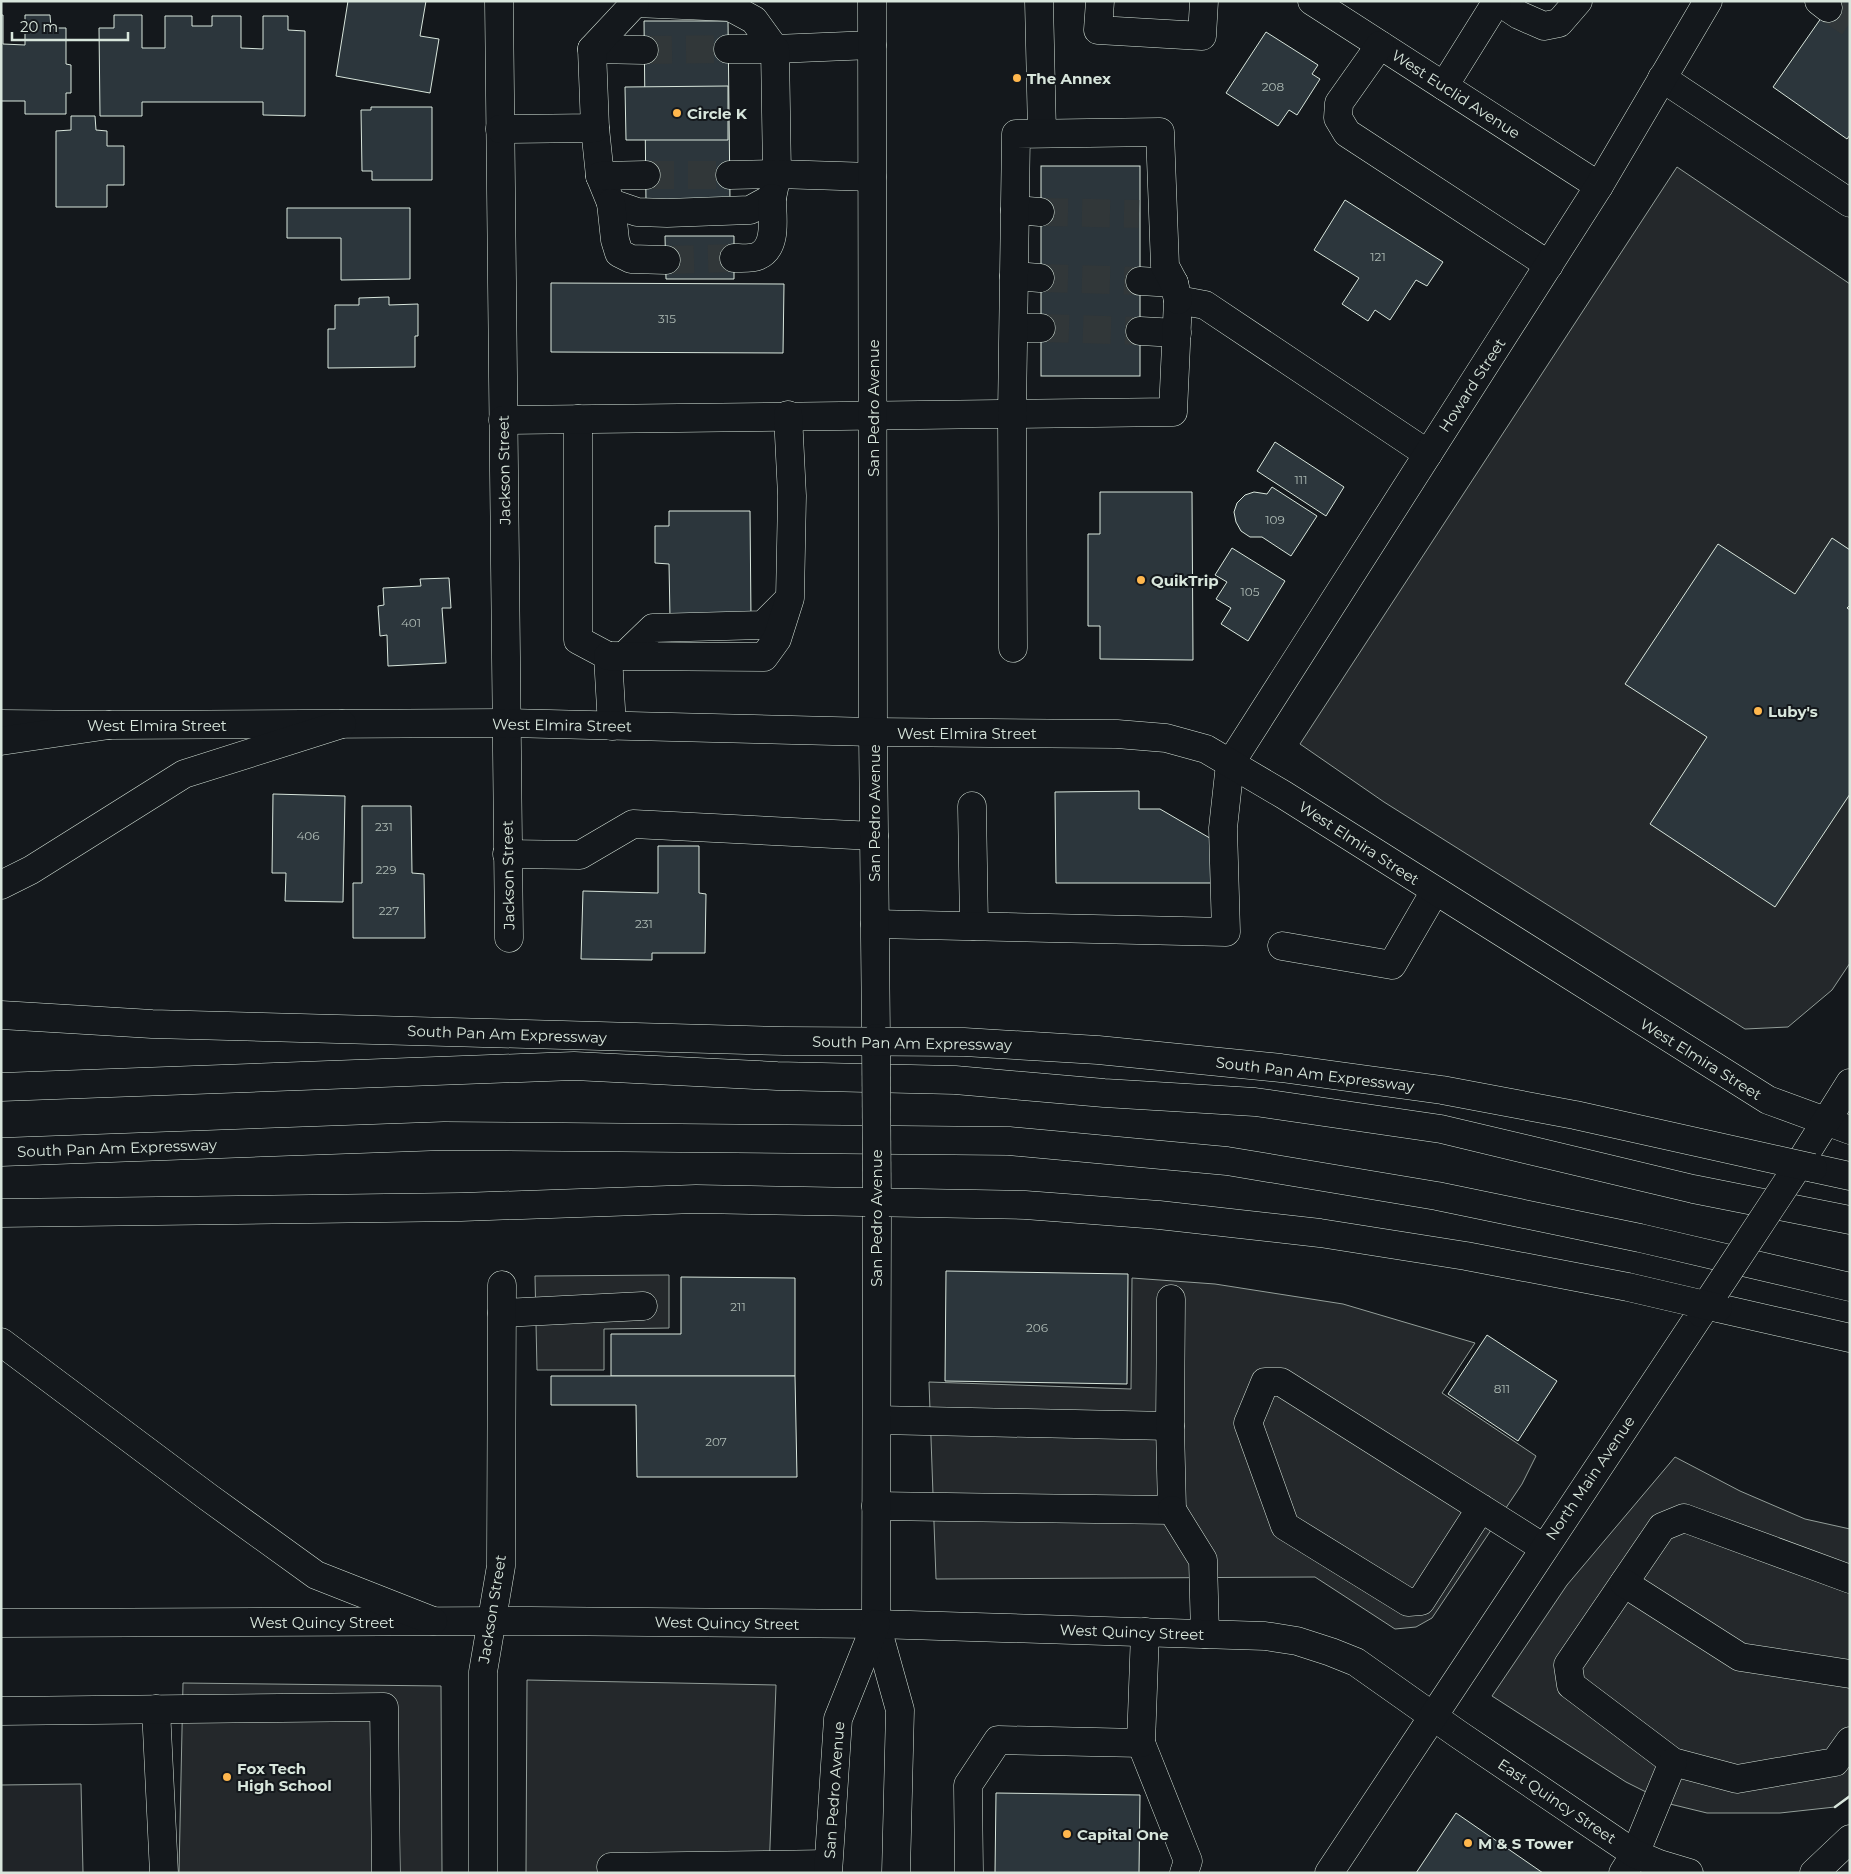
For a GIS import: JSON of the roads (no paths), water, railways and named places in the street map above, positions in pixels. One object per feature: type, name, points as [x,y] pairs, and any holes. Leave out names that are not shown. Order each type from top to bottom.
[{"type":"main road","name":"Jackson Street","points":[[499,1],[508,938]]},
{"type":"main road","name":"San Pedro Avenue","points":[[872,1],[873,732],[877,1209],[876,1624],[900,1710],[896,1873]]},
{"type":"main road","points":[[1039,1],[1042,133]]},
{"type":"main road","points":[[1100,1],[1098,30],[1202,36],[1204,1]]},
{"type":"main road","name":"West Euclid Avenue","points":[[1312,1],[1599,186]]},
{"type":"main road","points":[[1444,86],[1498,1],[1519,15],[1544,26],[1560,23],[1578,1]]},
{"type":"main road","name":"Howard Street","points":[[1230,764],[1599,186],[1708,1]]},
{"type":"main road","points":[[666,260],[631,259],[620,253],[615,240],[611,203],[600,176],[595,128],[592,50],[635,2],[730,7],[754,20],[774,49],[775,186],[772,237],[768,250],[756,257],[734,258]]},
{"type":"main road","points":[[728,49],[872,45]]},
{"type":"main road","points":[[1380,45],[1339,104],[1338,118],[1347,133],[1549,265]]},
{"type":"main road","points":[[592,50],[644,50]]},
{"type":"main road","points":[[1662,78],[1850,204]]},
{"type":"main road","points":[[500,129],[595,128]]},
{"type":"main road","points":[[503,420],[788,415],[873,414],[1012,413],[1174,412],[1177,333],[1176,291],[1165,266],[1151,214],[1160,132],[1016,134],[1028,211],[1027,277],[1014,328],[1012,413],[1012,648]]},
{"type":"main road","points":[[600,176],[646,175]]},
{"type":"main road","points":[[730,175],[775,186],[872,177]]},
{"type":"main road","points":[[611,203],[636,212],[676,213],[750,210],[775,186]]},
{"type":"main road","points":[[1140,281],[1176,291],[1205,305],[1428,454]]},
{"type":"main road","points":[[1014,328],[1041,328]]},
{"type":"main road","points":[[1140,331],[1177,333]]},
{"type":"main road","points":[[578,419],[578,640],[616,656],[764,657],[777,639],[790,598],[792,496],[788,415]]},
{"type":"main road","points":[[612,726],[616,656]]},
{"type":"main road","name":"West Elmira Street","points":[[1,724],[506,723],[873,732],[1117,734],[1166,738],[1206,749],[1284,795],[1759,1096],[1838,1126]]},
{"type":"main road","points":[[1,885],[31,870],[184,774],[342,724]]},
{"type":"main road","points":[[1,741],[109,725]]},
{"type":"main road","points":[[875,924],[1226,932],[1223,828],[1230,764]]},
{"type":"main road","points":[[972,806],[974,926]]},
{"type":"main road","points":[[507,854],[580,855],[633,824],[874,836]]},
{"type":"main road","points":[[1282,946],[1392,965],[1435,891]]},
{"type":"main road","name":"South Pan Am Expressway","points":[[1,1015],[152,1024],[784,1042],[964,1042],[1098,1050],[1281,1068],[1442,1090],[1575,1115],[1804,1168],[1850,1176]]},
{"type":"main road","name":"South Pan Am Expressway","points":[[1,1087],[574,1066],[777,1076],[955,1080],[1104,1093],[1255,1102],[1441,1130],[1693,1189],[1850,1220]]},
{"type":"main road","name":"North Main Avenue","points":[[1329,1873],[1544,1548],[1709,1310],[1804,1168],[1838,1126],[1850,1083]]},
{"type":"main road","name":"South Pan Am Expressway","points":[[1,1152],[444,1136],[1010,1141],[1228,1162],[1437,1196],[1640,1238],[1850,1287]]},
{"type":"main road","points":[[1,1213],[461,1208],[696,1199],[1025,1205],[1159,1215],[1320,1233],[1466,1256],[1628,1287],[1709,1310],[1850,1338]]},
{"type":"main road","name":"Jackson Street","points":[[483,1873],[483,1672],[501,1566],[502,1285]]},
{"type":"main road","points":[[1171,1299],[1170,1426],[1172,1510],[1203,1560],[1205,1634]]},
{"type":"main road","points":[[502,1313],[643,1306]]},
{"type":"main road","points":[[1,1342],[208,1497],[316,1575],[433,1621]]},
{"type":"main road","points":[[1481,1508],[1421,1601],[1408,1602],[1285,1526],[1248,1423],[1265,1382],[1281,1382],[1481,1508],[1544,1548]]},
{"type":"main road","points":[[877,1420],[1170,1426]]},
{"type":"main road","points":[[876,1506],[1172,1510]]},
{"type":"main road","points":[[1850,1579],[1684,1518],[1662,1527],[1568,1664],[1571,1685],[1673,1762],[1737,1780],[1835,1762],[1850,1742]]},
{"type":"main road","points":[[1624,1583],[1740,1657],[1850,1674]]},
{"type":"main road","name":"West Quincy Street","points":[[1,1623],[491,1622],[531,1620],[876,1624],[1265,1636],[1297,1641],[1356,1662],[1433,1715]]},
{"type":"main road","name":"San Pedro Avenue","points":[[828,1868],[838,1719],[876,1624]]},
{"type":"main road","points":[[1145,1632],[1141,1743],[1188,1861],[1184,1873]]},
{"type":"main road","points":[[1,1711],[384,1707],[386,1873]]},
{"type":"main road","points":[[156,1709],[164,1873]]},
{"type":"main road","name":"East Quincy Street","points":[[1433,1715],[1629,1864],[1660,1864],[1689,1873]]},
{"type":"main road","points":[[969,1873],[968,1785],[998,1740],[1141,1743]]},
{"type":"main road","points":[[1629,1864],[1673,1762]]},
{"type":"main road","points":[[1814,1873],[1850,1839]]},
{"type":"main road","points":[[611,1867],[828,1868]]},
{"type":"tunnel","points":[[1828,8],[1850,23]]},
{"type":"tunnel","points":[[644,50],[728,49]]},
{"type":"tunnel","points":[[646,175],[730,175]]},
{"type":"tunnel","points":[[1040,212],[1139,214]]},
{"type":"tunnel","points":[[666,260],[734,258]]},
{"type":"tunnel","points":[[1040,278],[1140,281]]},
{"type":"tunnel","points":[[1041,328],[1140,331]]},
{"type":"place","name":"The Annex","points":[[1017,78]]},
{"type":"place","name":"Circle K","points":[[677,113]]},
{"type":"place","name":"QuikTrip","points":[[1141,580]]},
{"type":"place","name":"Luby's","points":[[1758,711]]},
{"type":"place","name":"Fox Tech High School","points":[[227,1777]]},
{"type":"place","name":"Capital One","points":[[1067,1834]]},
{"type":"place","name":"M & S Tower","points":[[1468,1843]]}]
